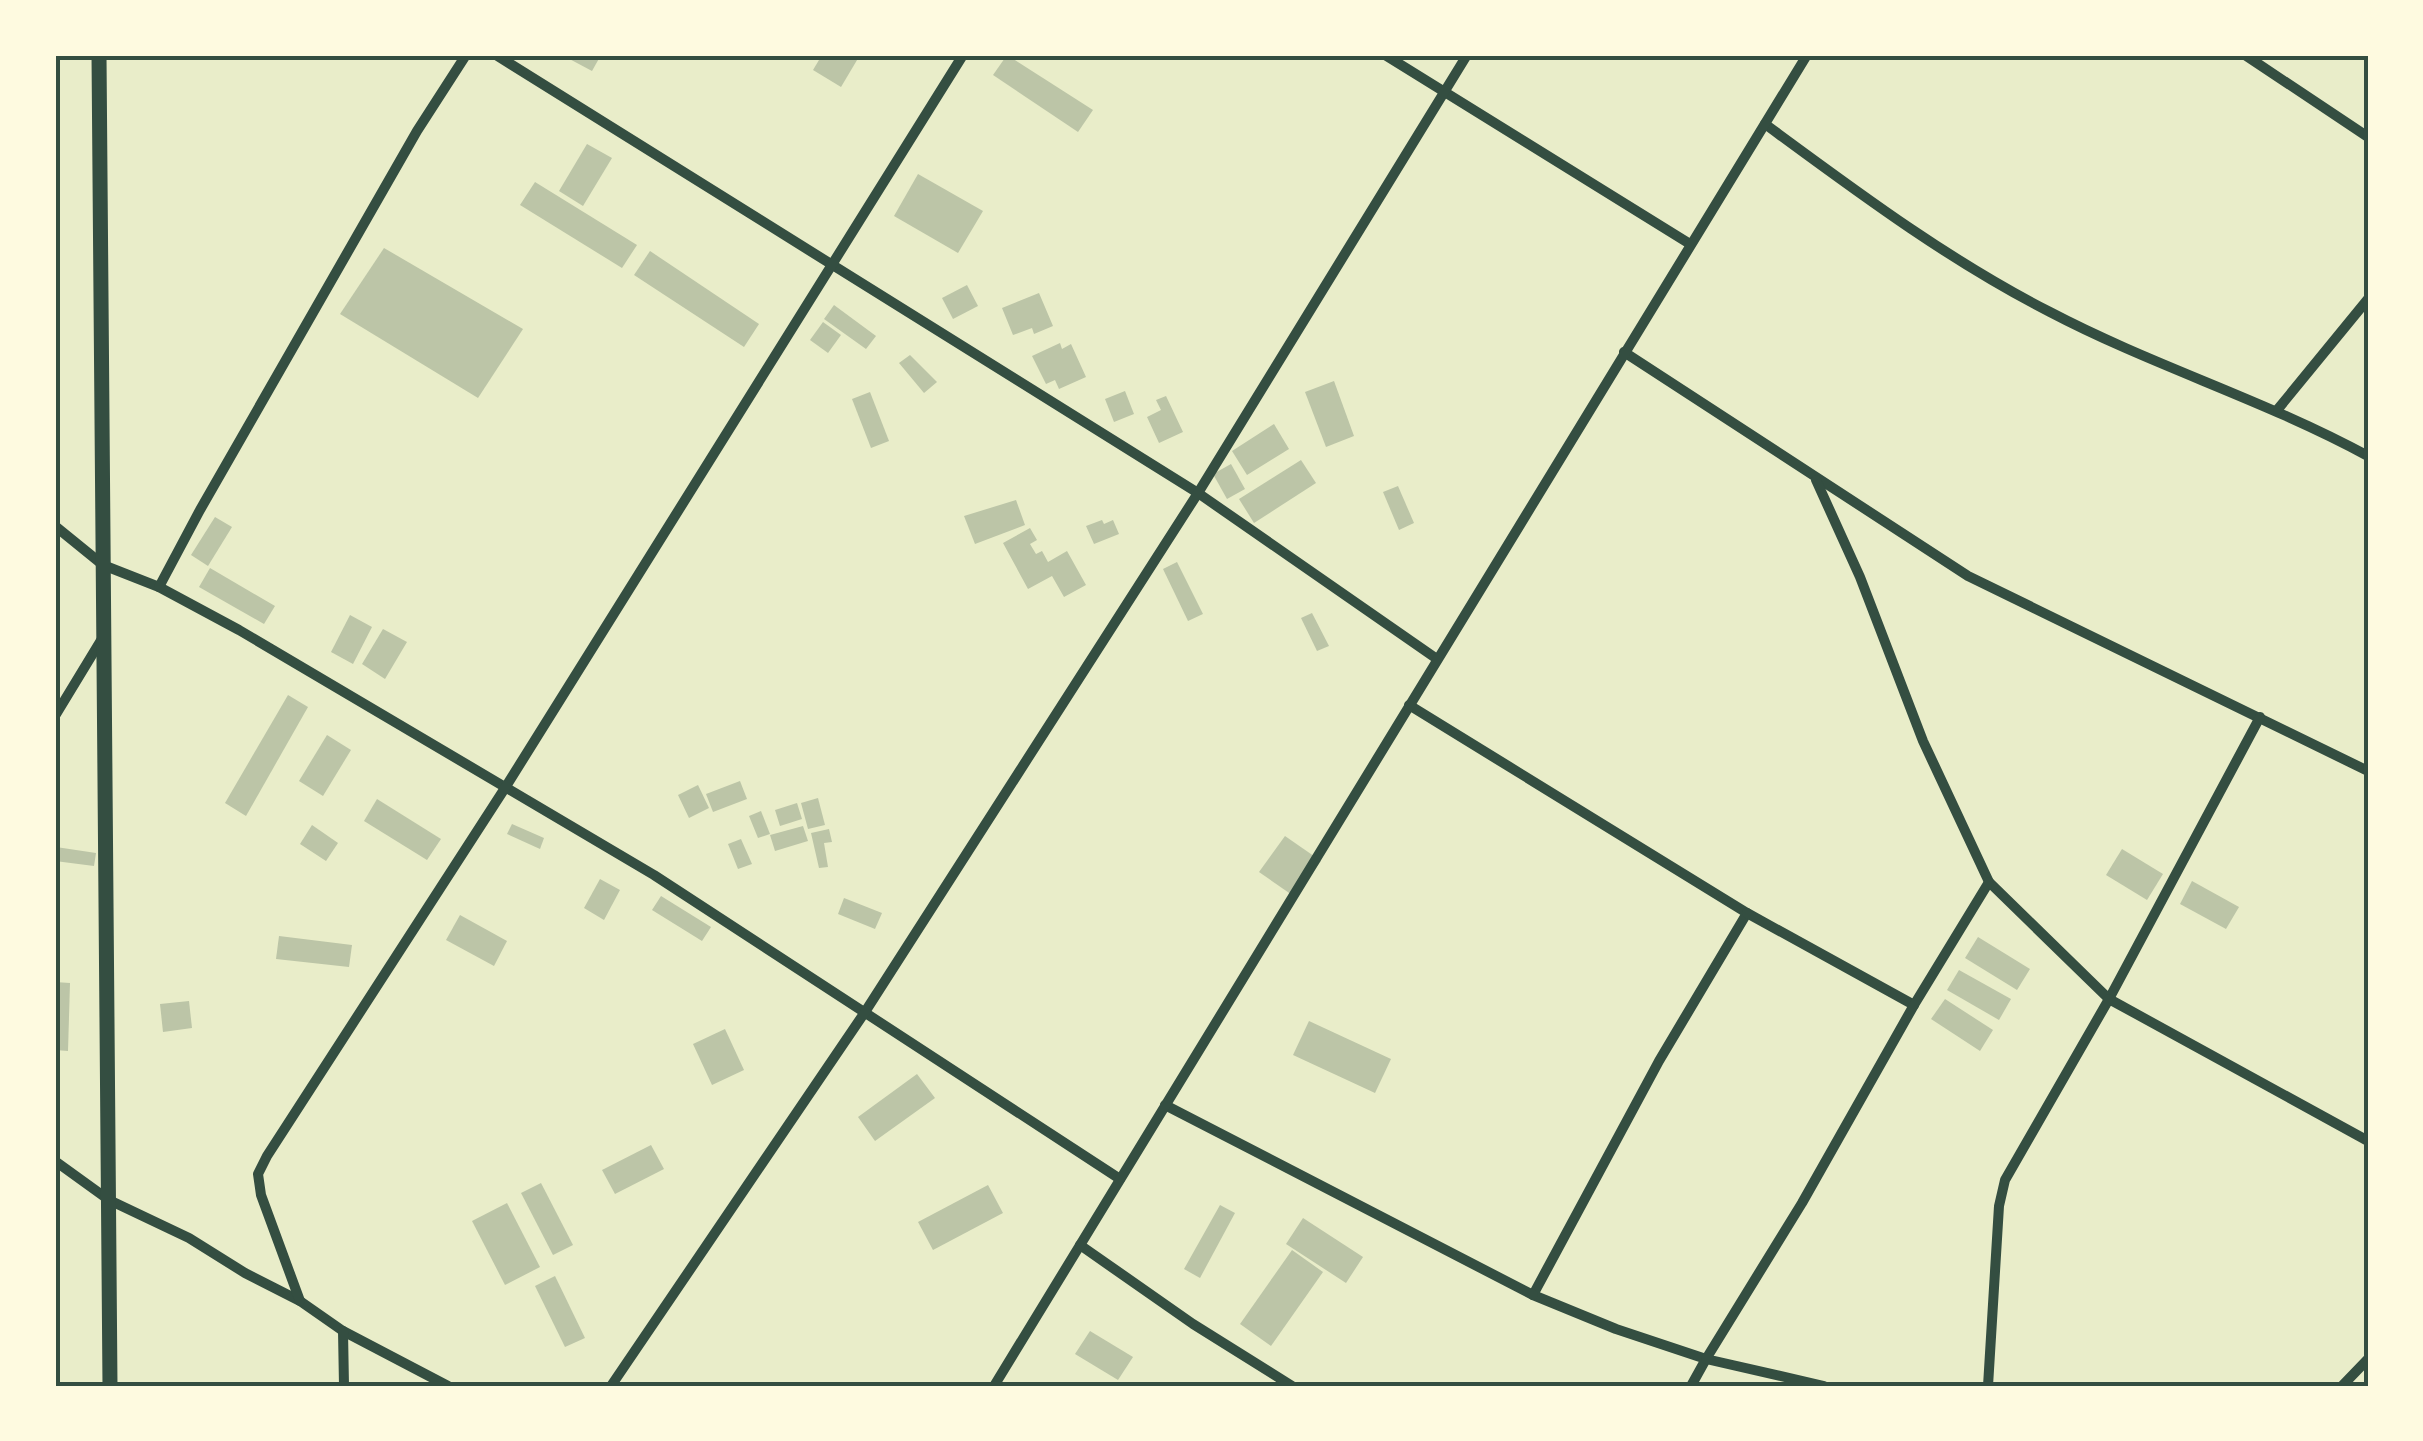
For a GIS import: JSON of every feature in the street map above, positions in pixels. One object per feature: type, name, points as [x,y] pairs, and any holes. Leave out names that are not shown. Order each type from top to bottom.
[{"type":"main road","points":[[99,55],[110,1386]]},
{"type":"street","points":[[159,587],[417,132],[466,55]]},
{"type":"street","points":[[496,55],[1198,493],[1437,659]]},
{"type":"street","points":[[300,1300],[261,1195],[258,1174],[505,788],[963,55]]},
{"type":"street","points":[[1385,55],[1690,244]]},
{"type":"street","points":[[611,1386],[865,1012],[1198,493],[1467,55]]},
{"type":"street","points":[[994,1386],[1807,55]]},
{"type":"street","points":[[2245,55],[2368,137]]},
{"type":"street","points":[[1764,124],[1874,205],[2050,312],[2133,351],[2278,410],[2368,456]]},
{"type":"street","points":[[2278,410],[2368,300]]},
{"type":"street","points":[[1624,352],[1968,576],[2368,771]]},
{"type":"street","points":[[1816,480],[1860,576],[1923,741],[1989,882],[2109,1000],[2368,1141]]},
{"type":"street","points":[[55,526],[103,565],[159,587],[239,630],[654,875],[1120,1179]]},
{"type":"street","points":[[55,716],[104,636]]},
{"type":"street","points":[[1409,705],[1748,913],[1914,1005]]},
{"type":"street","points":[[1988,1386],[1999,1206],[2005,1180],[2109,1000],[2260,716]]},
{"type":"street","points":[[1691,1386],[1989,882]]},
{"type":"street","points":[[1533,1295],[1659,1061],[1748,913]]},
{"type":"street","points":[[1165,1105],[1533,1295],[1616,1329],[1706,1359],[1824,1386]]},
{"type":"street","points":[[55,1161],[108,1200],[190,1238],[245,1273],[300,1300],[343,1330],[448,1386]]},
{"type":"street","points":[[1080,1245],[1193,1324],[1292,1386]]},
{"type":"street","points":[[343,1330],[344,1386]]},
{"type":"street","points":[[2342,1386],[2368,1359]]},
{"type":"building","points":[[562,55],[601,55],[592,71]]},
{"type":"building","points":[[822,55],[860,55],[841,87],[813,70]]},
{"type":"building","points":[[1007,55],[1093,110],[1078,132],[993,75]]},
{"type":"building","points":[[587,144],[612,158],[583,206],[559,191]]},
{"type":"building","points":[[918,174],[983,211],[958,253],[894,216]]},
{"type":"building","points":[[535,182],[637,245],[622,268],[520,205]]},
{"type":"building","points":[[384,248],[523,329],[478,398],[340,314]]},
{"type":"building","points":[[650,251],[759,324],[744,347],[634,275]]},
{"type":"building","points":[[967,285],[978,306],[953,319],[942,298]]},
{"type":"building","points":[[1039,293],[1053,326],[1034,334],[1032,328],[1013,335],[1002,308]]},
{"type":"building","points":[[834,305],[876,336],[866,349],[824,319]]},
{"type":"building","points":[[823,322],[841,335],[828,353],[810,340]]},
{"type":"building","points":[[1060,343],[1062,349],[1071,344],[1086,377],[1059,389],[1055,380],[1046,384],[1032,356]]},
{"type":"building","points":[[910,355],[937,382],[924,393],[899,363]]},
{"type":"building","points":[[1334,381],[1354,436],[1326,447],[1305,392]]},
{"type":"building","points":[[1125,391],[1134,414],[1114,422],[1105,399]]},
{"type":"building","points":[[870,392],[889,441],[871,448],[852,399]]},
{"type":"building","points":[[1166,396],[1183,432],[1159,443],[1147,417],[1161,410],[1156,400]]},
{"type":"building","points":[[1274,424],[1289,449],[1247,475],[1232,451]]},
{"type":"building","points":[[1301,460],[1316,483],[1254,523],[1239,499]]},
{"type":"building","points":[[1231,464],[1245,489],[1227,499],[1213,474]]},
{"type":"building","points":[[1398,486],[1414,523],[1399,530],[1383,492]]},
{"type":"building","points":[[1016,500],[1025,525],[975,544],[964,516]]},
{"type":"building","points":[[215,517],[232,527],[208,566],[191,555]]},
{"type":"building","points":[[1102,520],[1104,524],[1113,520],[1119,534],[1094,544],[1086,526]]},
{"type":"building","points":[[1030,528],[1037,540],[1030,544],[1036,554],[1042,551],[1048,562],[1067,551],[1086,585],[1064,597],[1052,576],[1028,589],[1003,543]]},
{"type":"building","points":[[1177,562],[1203,614],[1188,621],[1163,569]]},
{"type":"building","points":[[210,568],[275,606],[264,624],[199,587]]},
{"type":"building","points":[[1312,613],[1329,646],[1317,651],[1301,618]]},
{"type":"building","points":[[350,615],[372,627],[353,664],[331,652]]},
{"type":"building","points":[[383,629],[407,642],[385,679],[362,664]]},
{"type":"building","points":[[288,695],[308,707],[246,816],[225,803]]},
{"type":"building","points":[[327,735],[351,750],[323,796],[299,781]]},
{"type":"building","points":[[740,781],[747,799],[713,812],[706,794]]},
{"type":"building","points":[[698,785],[709,808],[689,818],[678,795]]},
{"type":"building","points":[[818,798],[825,825],[808,829],[801,803]]},
{"type":"building","points":[[377,799],[441,839],[427,860],[364,821]]},
{"type":"building","points":[[797,803],[802,819],[780,826],[775,810]]},
{"type":"building","points":[[761,811],[770,834],[758,838],[749,816]]},
{"type":"building","points":[[512,824],[544,838],[540,849],[507,834]]},
{"type":"building","points":[[312,825],[338,843],[326,861],[300,844]]},
{"type":"building","points":[[803,826],[808,841],[775,851],[770,835]]},
{"type":"building","points":[[829,829],[832,842],[824,843],[828,867],[819,868],[811,833]]},
{"type":"building","points":[[1285,836],[1321,861],[1295,897],[1259,872]]},
{"type":"building","points":[[741,839],[752,864],[738,869],[728,844]]},
{"type":"building","points":[[56,847],[96,853],[94,866],[55,861]]},
{"type":"building","points":[[2122,849],[2163,874],[2147,900],[2106,875]]},
{"type":"building","points":[[600,879],[620,890],[604,920],[584,908]]},
{"type":"building","points":[[2192,881],[2239,907],[2226,929],[2180,904]]},
{"type":"building","points":[[661,896],[711,927],[702,941],[652,910]]},
{"type":"building","points":[[844,898],[882,913],[875,929],[838,914]]},
{"type":"building","points":[[460,915],[507,941],[494,966],[446,940]]},
{"type":"building","points":[[279,936],[352,945],[349,967],[276,959]]},
{"type":"building","points":[[1978,937],[2030,969],[2017,990],[1965,958]]},
{"type":"building","points":[[1959,970],[2011,999],[1999,1020],[1947,990]]},
{"type":"building","points":[[55,982],[70,983],[68,1051],[55,1050]]},
{"type":"building","points":[[1945,999],[1993,1030],[1980,1051],[1931,1019]]},
{"type":"building","points":[[189,1001],[192,1028],[163,1032],[160,1004]]},
{"type":"building","points":[[1309,1021],[1391,1059],[1375,1093],[1293,1055]]},
{"type":"building","points":[[725,1029],[744,1070],[712,1085],[693,1044]]},
{"type":"building","points":[[917,1074],[935,1098],[875,1141],[858,1117]]},
{"type":"building","points":[[651,1145],[664,1169],[615,1194],[602,1170]]},
{"type":"building","points":[[541,1183],[573,1245],[553,1255],[521,1193]]},
{"type":"building","points":[[988,1185],[1003,1213],[933,1250],[918,1222]]},
{"type":"building","points":[[507,1203],[540,1267],[505,1285],[472,1221]]},
{"type":"building","points":[[1220,1205],[1235,1213],[1200,1278],[1184,1269]]},
{"type":"building","points":[[1303,1218],[1363,1257],[1346,1283],[1286,1244]]},
{"type":"building","points":[[1292,1250],[1323,1272],[1271,1346],[1240,1324]]},
{"type":"building","points":[[555,1276],[585,1338],[565,1347],[535,1286]]},
{"type":"building","points":[[1090,1331],[1133,1357],[1118,1380],[1075,1354]]}]
